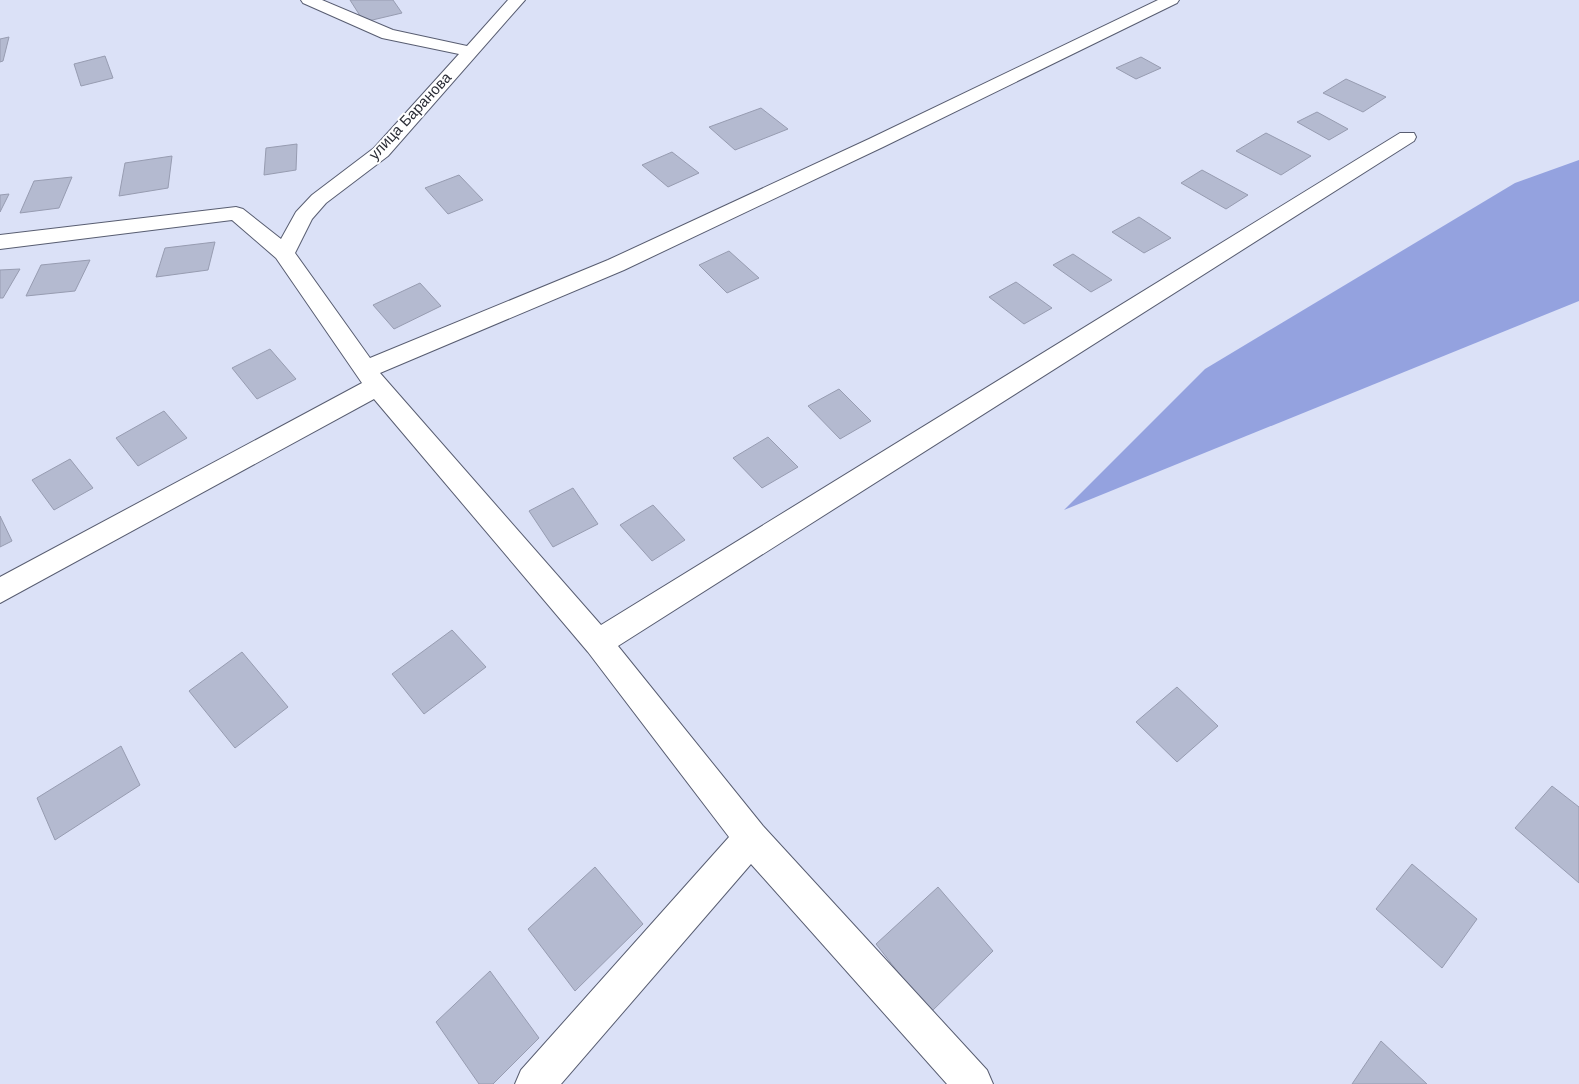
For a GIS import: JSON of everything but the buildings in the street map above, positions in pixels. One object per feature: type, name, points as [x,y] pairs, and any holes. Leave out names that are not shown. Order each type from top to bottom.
[{"type":"street","points":[[309,0],[388,34],[469,52]]},
{"type":"street","name":"улица Баранова","points":[[284,253],[303,216],[319,199],[381,152],[517,0]]},
{"type":"street","points":[[0,591],[370,378],[616,266],[876,143],[1170,0]]},
{"type":"street","points":[[598,643],[1407,137]]},
{"type":"street","points":[[0,242],[236,213],[284,253],[370,378],[598,643],[751,838],[973,1084]]},
{"type":"street","points":[[535,1084],[751,838]]},
{"type":"water","points":[[1579,160],[1579,301],[1064,510],[1205,369],[1515,183]]}]
